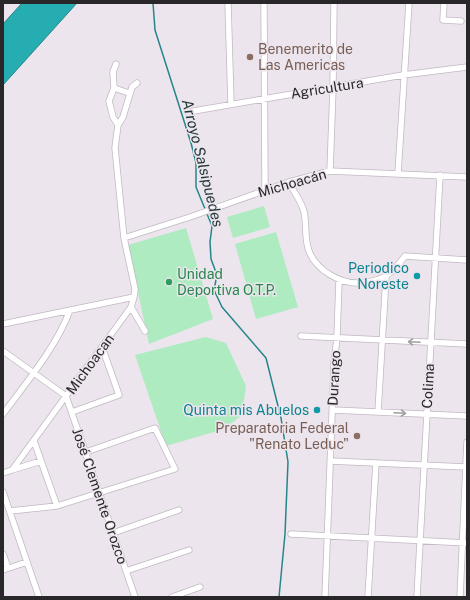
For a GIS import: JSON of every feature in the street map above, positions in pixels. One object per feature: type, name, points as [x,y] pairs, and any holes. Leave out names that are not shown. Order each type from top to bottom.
[{"type":"street","points":[[228,3],[231,104]]},
{"type":"street","points":[[264,3],[265,190]]},
{"type":"street","points":[[330,171],[334,3]]},
{"type":"street","points":[[398,173],[408,3]]},
{"type":"street","points":[[444,3],[443,20],[461,21]]},
{"type":"street","points":[[116,64],[113,72],[114,88],[109,101],[113,117],[118,125]]},
{"type":"street","name":"Agricultura","points":[[188,112],[403,75],[467,67]]},
{"type":"street","points":[[114,88],[129,93],[132,87],[137,83]]},
{"type":"street","name":"Michoacan","points":[[12,470],[131,307],[135,288],[124,238],[115,148],[118,125],[123,116],[129,93]]},
{"type":"street","name":"Michoacán","points":[[124,238],[190,217],[288,182],[330,171],[467,177]]},
{"type":"street","name":"Colima","points":[[417,597],[440,175]]},
{"type":"street","points":[[288,182],[304,210],[309,251],[316,264],[339,280],[353,283],[377,281],[386,277],[397,268],[405,256],[467,260]]},
{"type":"street","points":[[378,412],[386,277]]},
{"type":"street","name":"Durango","points":[[325,597],[334,363],[337,338],[339,280]]},
{"type":"street","points":[[3,324],[134,296]]},
{"type":"street","points":[[131,307],[144,331]]},
{"type":"street","points":[[3,414],[33,373],[64,326],[70,310]]},
{"type":"street","points":[[301,336],[467,344]]},
{"type":"street","points":[[72,412],[119,395],[102,347]]},
{"type":"street","points":[[3,351],[66,396]]},
{"type":"street","name":"José Clemente Orozco","points":[[66,396],[134,597]]},
{"type":"street","points":[[333,410],[467,416]]},
{"type":"street","points":[[10,511],[57,506],[174,469],[155,428],[86,452]]},
{"type":"street","points":[[34,441],[57,506]]},
{"type":"street","points":[[460,597],[465,542],[467,442]]},
{"type":"street","points":[[3,473],[41,461]]},
{"type":"street","points":[[330,461],[466,467]]},
{"type":"street","points":[[368,597],[376,463]]},
{"type":"street","points":[[3,492],[39,597]]},
{"type":"street","points":[[113,533],[179,510]]},
{"type":"street","points":[[291,534],[465,542]]},
{"type":"street","points":[[126,571],[189,550]]},
{"type":"street","points":[[3,554],[5,569],[28,562]]},
{"type":"street","points":[[172,597],[200,587]]},
{"type":"green space","points":[[264,206],[270,227],[233,238],[227,217]]},
{"type":"green space","name":"Unidad Deportiva O.T.P.","points":[[186,228],[213,319],[149,344],[128,245]]},
{"type":"green space","points":[[276,232],[298,307],[256,319],[235,244]]},
{"type":"green space","points":[[206,337],[226,343],[246,386],[242,415],[224,429],[166,446],[135,355]]},
{"type":"water","points":[[22,3],[77,3],[3,85],[3,24]]},
{"type":"waterway","name":"Arroyo Salsipuedes","points":[[153,3],[155,30],[196,163],[196,187],[212,226],[210,242],[211,259],[217,275],[214,290],[222,307],[266,358],[281,418],[288,462],[285,534],[279,597]]},
{"type":"place","name":"Benemerito de Las Americas","points":[[250,57]]},
{"type":"place","name":"Periodico Noreste","points":[[417,276]]},
{"type":"place","name":"Unidad Deportiva O.T.P.","points":[[169,282]]},
{"type":"place","name":"Quinta mis Abuelos","points":[[317,410]]},
{"type":"place","name":"Preparatoria Federal \"Renato Leduc\"","points":[[357,436]]}]
